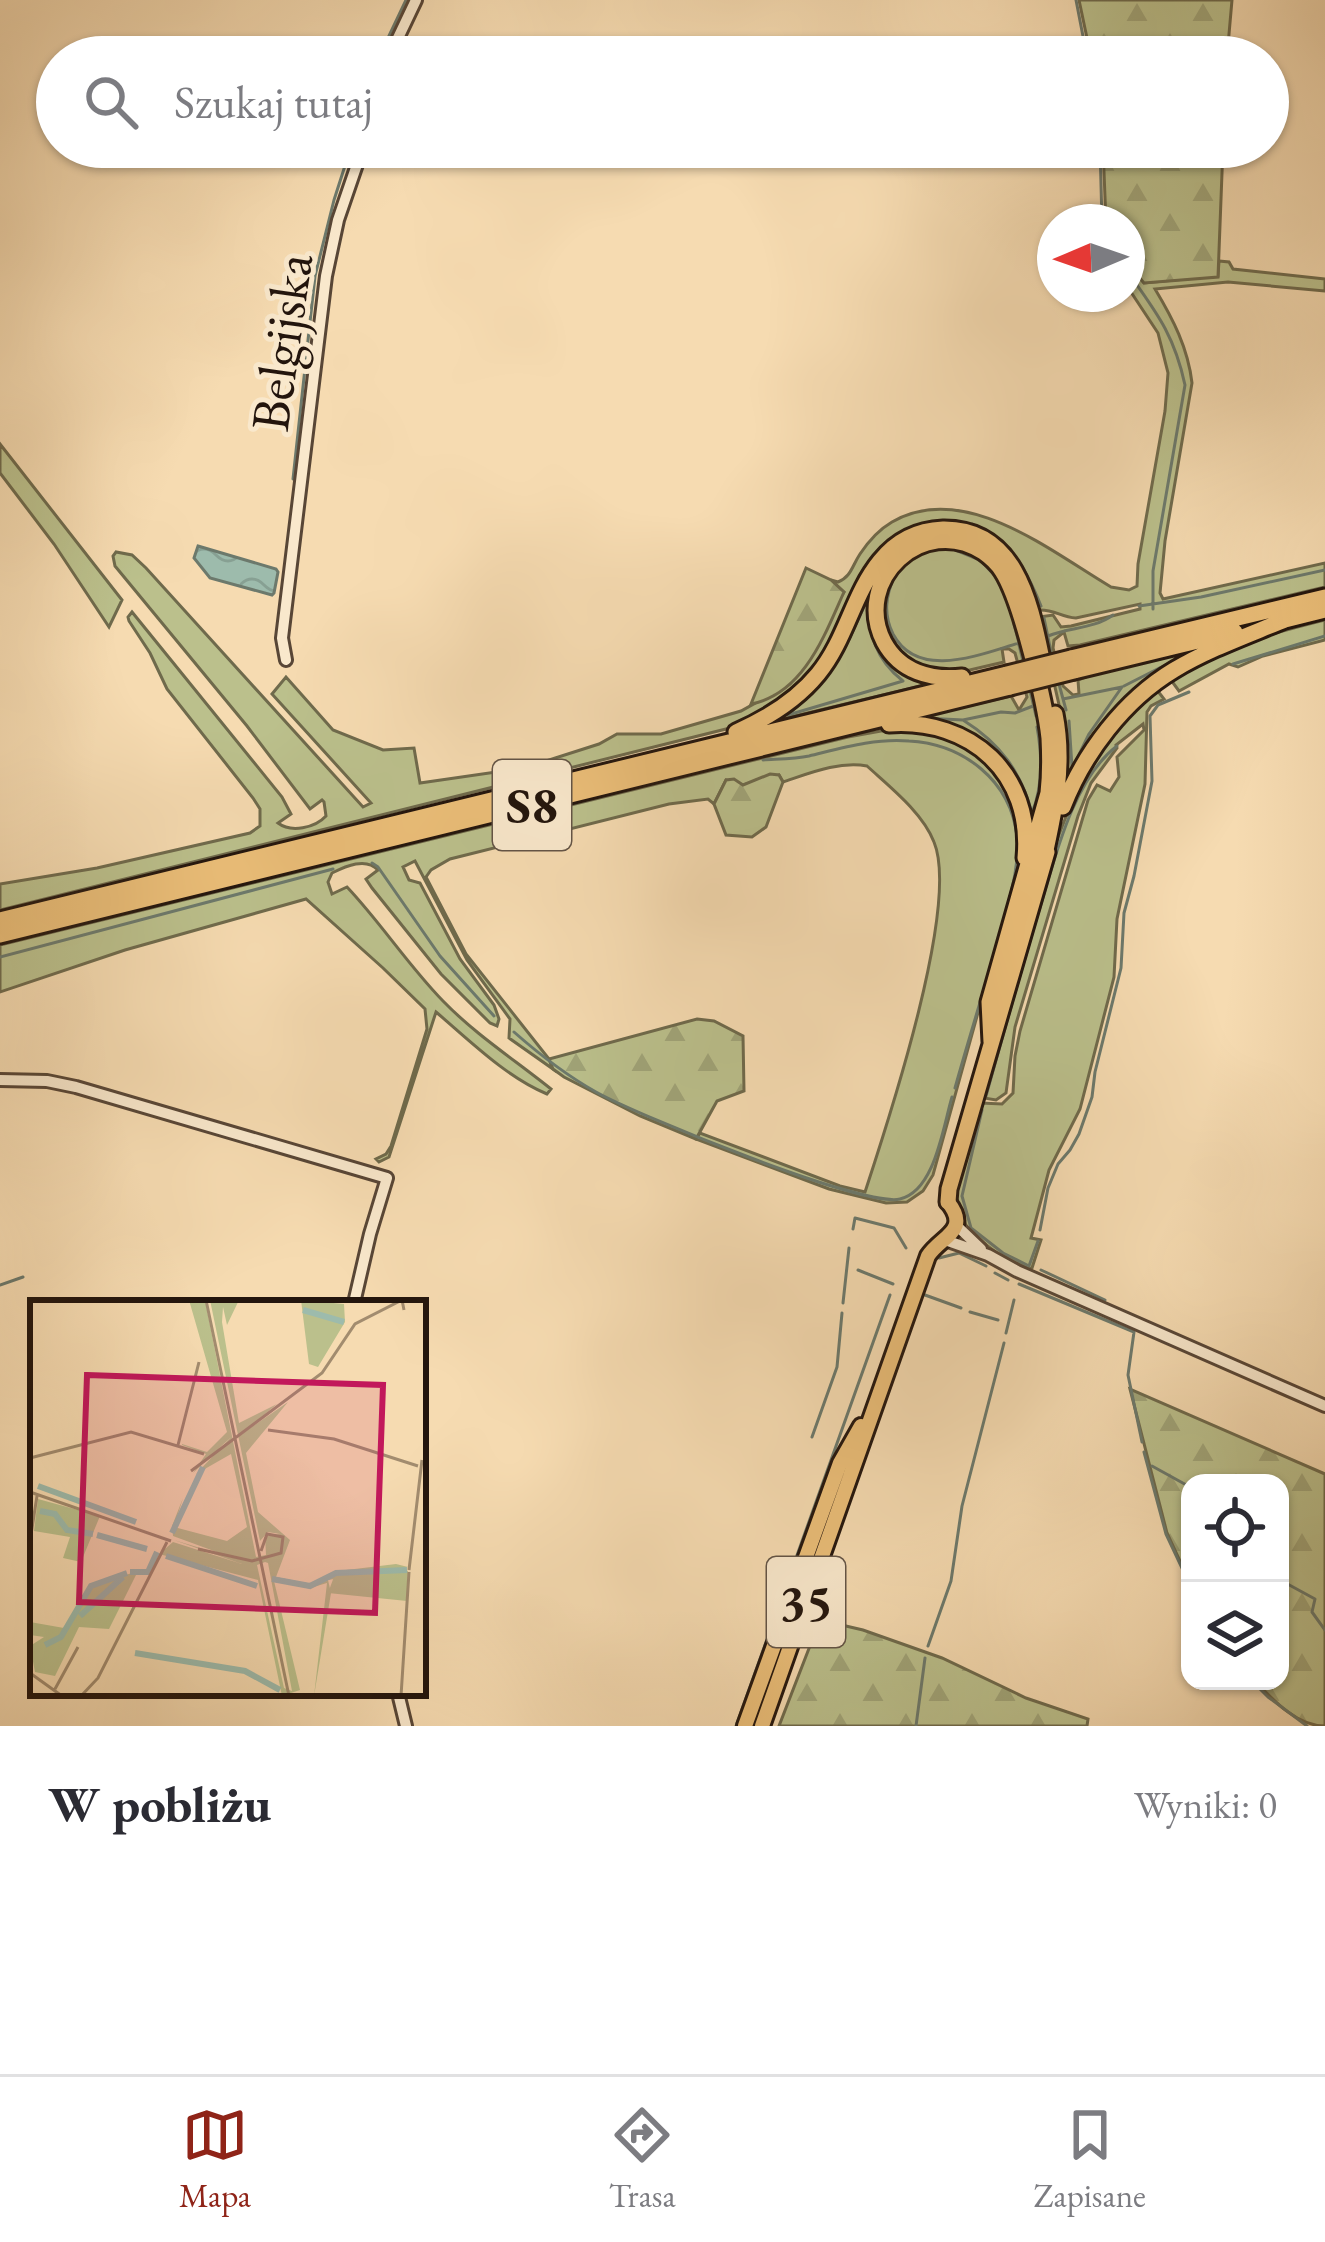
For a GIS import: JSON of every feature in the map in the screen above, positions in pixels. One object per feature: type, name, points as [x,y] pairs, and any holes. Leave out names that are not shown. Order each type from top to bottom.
[{"type":"highway","points":[[695,749],[762,720],[805,688],[825,665],[870,574],[899,542],[934,530],[970,533],[998,549],[1018,577],[1032,615],[1056,718],[1059,787],[1044,859],[948,1202]]},
{"type":"highway","points":[[992,1042],[989,1002],[1044,812],[1050,758],[1043,706],[1015,598],[995,562],[964,543],[932,541],[898,558],[883,578],[875,605],[879,629],[893,656],[931,677],[1009,680]]},
{"type":"highway","name":"S8","points":[[0,920],[695,749],[1009,680],[1325,597]]},
{"type":"highway","name":"S8","points":[[1073,664],[1325,610]]},
{"type":"highway","points":[[1044,859],[1076,778],[1122,714],[1169,673],[1286,620]]},
{"type":"highway","name":"S8","points":[[0,935],[768,748],[1009,680]]},
{"type":"highway","points":[[768,748],[896,724],[929,725],[974,743],[1006,775],[1024,816],[1026,853],[1018,900]]},
{"type":"main road","points":[[948,1202],[956,1225]]},
{"type":"main road","name":"35","points":[[762,1726],[928,1256],[956,1225]]},
{"type":"main road","name":"35","points":[[745,1726],[840,1463],[879,1395]]},
{"type":"street","points":[[399,36],[416,0]]},
{"type":"street","name":"Belgijska","points":[[286,660],[282,638],[326,276],[356,168]]},
{"type":"street","points":[[0,1080],[47,1081],[76,1088],[387,1178],[355,1300]]},
{"type":"street","points":[[956,1225],[988,1255]]},
{"type":"street","points":[[945,1240],[1325,1406]]},
{"type":"street","points":[[399,1696],[406,1726]]},
{"type":"green space","points":[[1079,0],[1232,0],[1229,36],[1087,36]]},
{"type":"green space","points":[[1104,168],[1222,168],[1218,277],[1145,283],[1145,204],[1105,204]]},
{"type":"green space","points":[[1219,261],[1229,262],[1233,269],[1325,279],[1325,291],[1228,282],[1155,289],[1179,334],[1192,383],[1160,593],[1163,599],[1325,563],[1325,587],[1080,645],[1068,646],[1064,632],[1054,640],[1053,648],[1063,686],[1073,695],[1079,694],[1078,680],[1088,676],[1204,648],[1170,667],[1065,788],[1065,731],[1039,617],[1053,615],[1061,627],[1071,626],[1140,609],[1140,604],[1076,618],[1038,610],[1024,573],[991,535],[959,524],[937,523],[897,538],[828,651],[797,689],[742,725],[0,910],[0,884],[97,868],[250,833],[260,826],[260,809],[253,798],[167,689],[129,621],[132,612],[282,797],[291,814],[278,823],[303,828],[326,816],[322,800],[310,809],[115,566],[116,552],[132,555],[146,568],[363,807],[371,803],[272,694],[286,677],[333,730],[383,750],[414,748],[420,783],[524,768],[617,734],[661,734],[741,711],[790,684],[844,592],[831,580],[846,577],[883,528],[920,511],[948,509],[1006,525],[1111,587],[1129,590],[1137,586],[1168,373],[1158,333],[1144,312],[1145,283],[1218,276]]},
{"type":"green space","points":[[0,444],[122,600],[109,627],[0,473]]},
{"type":"green space","points":[[946,534],[916,542],[889,563],[873,591],[871,624],[888,656],[929,684],[774,721],[828,670],[882,568],[912,542]]},
{"type":"green space","points":[[947,545],[986,560],[1010,597],[1044,740],[1045,770],[1032,839],[997,757],[915,718],[1011,696],[1019,710],[1027,697],[1015,653],[1002,649],[1004,662],[957,673],[920,668],[894,647],[881,617],[885,588],[909,556]]},
{"type":"green space","points":[[806,568],[844,592],[799,675],[769,698],[751,704]]},
{"type":"green space","points":[[1014,580],[1026,609],[1050,715],[1055,773],[1050,817],[943,1188],[1046,824],[1053,756]]},
{"type":"green space","points":[[1325,620],[1325,640],[1238,667],[1229,664],[1179,691],[1171,680],[1157,690],[1164,699],[1147,712],[1145,784],[1117,919],[1114,977],[1080,1109],[1049,1170],[1031,1238],[1041,1240],[1032,1268],[998,1254],[968,1231],[955,1195],[981,1103],[1002,1104],[1013,1093],[1020,1031],[1088,800],[1097,785],[1110,791],[1119,777],[1117,757],[1144,730],[1143,724],[1116,745],[1091,783],[1015,1027],[1006,1093],[996,1100],[984,1098],[1051,857],[1081,783],[1124,718],[1153,691],[1187,668],[1220,652]]},
{"type":"green space","points":[[910,729],[955,740],[981,756],[1006,786],[1019,822],[1020,861],[933,1175],[923,1191],[907,1202],[886,1203],[829,1189],[696,1139],[700,1133],[865,1192],[918,1014],[930,962],[939,872],[934,842],[922,821],[867,766],[835,766],[783,782],[779,775],[743,785],[726,780],[714,804],[708,799],[669,804],[450,859],[431,870],[426,877],[466,954],[553,1069],[509,1038],[510,1019],[467,960],[415,861],[403,867],[409,880],[420,883],[460,959],[494,1005],[497,1026],[441,974],[372,888],[366,879],[378,870],[362,863],[332,873],[328,882],[332,894],[347,887],[443,1001],[551,1089],[547,1094],[517,1078],[436,1012],[389,1157],[379,1162],[376,1159],[391,1146],[427,1029],[425,1009],[306,899],[125,950],[0,992],[0,945],[848,737]]},
{"type":"green space","points":[[779,775],[783,782],[766,827],[752,837],[726,835],[714,804],[726,780],[743,785]]},
{"type":"green space","points":[[697,1019],[714,1021],[743,1036],[744,1091],[717,1101],[696,1139],[564,1077],[549,1059]]},
{"type":"green space","points":[[1130,1389],[1325,1474],[1325,1726],[1296,1717],[1264,1690],[1289,1690],[1289,1474],[1181,1474],[1181,1563],[1167,1533]]},
{"type":"green space","points":[[820,1620],[942,1658],[1026,1698],[1088,1719],[1087,1726],[779,1726]]},
{"type":"water","points":[[198,546],[276,569],[274,593],[210,578],[194,558]]},
{"type":"waterway","points":[[389,36],[406,0]]},
{"type":"waterway","points":[[1076,0],[1083,36]]},
{"type":"waterway","points":[[293,479],[315,276],[344,168]]},
{"type":"waterway","points":[[1101,168],[1102,204]]},
{"type":"waterway","points":[[1145,297],[1169,337],[1185,385],[1153,571],[1153,609]]},
{"type":"waterway","points":[[972,524],[1016,558],[1041,606]]},
{"type":"waterway","points":[[953,549],[980,560],[999,580]]},
{"type":"waterway","points":[[1139,606],[1325,570]]},
{"type":"waterway","points":[[894,577],[887,605],[890,627],[904,648],[918,657],[951,660],[1019,643],[1014,624]]},
{"type":"waterway","points":[[846,644],[821,684],[788,715],[903,681],[875,644],[868,598],[850,637]]},
{"type":"waterway","points":[[1007,599],[1012,615]]},
{"type":"waterway","points":[[1048,636],[1113,615]]},
{"type":"waterway","points":[[1044,618],[1052,657]]},
{"type":"waterway","points":[[1233,664],[1325,636]]},
{"type":"waterway","points":[[1019,645],[1024,665]]},
{"type":"waterway","points":[[1124,686],[1181,657]]},
{"type":"waterway","points":[[1059,684],[1066,710]]},
{"type":"waterway","points":[[1029,686],[1036,716]]},
{"type":"waterway","points":[[1063,699],[1122,687],[1089,734],[1072,769]]},
{"type":"waterway","points":[[1040,1230],[1048,1188],[1079,1134],[1092,1097],[1121,968],[1124,913],[1152,781],[1150,716],[1158,705],[1189,692]]},
{"type":"waterway","points":[[924,718],[963,720],[1033,706]]},
{"type":"waterway","points":[[963,720],[1008,760],[1032,814]]},
{"type":"waterway","points":[[1069,721],[1072,767]]},
{"type":"waterway","points":[[1032,813],[1040,770],[1037,727]]},
{"type":"waterway","points":[[763,760],[884,741],[929,744],[948,749],[981,769],[1005,798],[1017,837],[1015,871],[955,1088]]},
{"type":"waterway","points":[[986,1096],[1067,823],[1088,779],[1117,746]]},
{"type":"waterway","points":[[372,863],[440,956],[494,1016]]},
{"type":"waterway","points":[[0,957],[333,869]]},
{"type":"waterway","points":[[514,1032],[564,1072],[619,1104],[750,1158],[878,1198],[900,1199],[922,1184],[936,1156],[952,1097]]},
{"type":"waterway","points":[[982,1110],[962,1196],[971,1228],[1029,1266],[1038,1241]]},
{"type":"waterway","points":[[853,1229],[855,1218],[894,1228],[906,1248]]},
{"type":"waterway","points":[[843,1303],[849,1248]]},
{"type":"waterway","points":[[939,1258],[959,1253],[986,1266]]},
{"type":"waterway","points":[[858,1270],[893,1284]]},
{"type":"waterway","points":[[1041,1270],[1105,1300]]},
{"type":"waterway","points":[[995,1273],[1008,1280]]},
{"type":"waterway","points":[[0,1285],[23,1277]]},
{"type":"waterway","points":[[1019,1284],[1134,1332],[1128,1375],[1142,1442]]},
{"type":"waterway","points":[[736,1726],[890,1295]]},
{"type":"waterway","points":[[925,1295],[961,1308]]},
{"type":"waterway","points":[[1006,1333],[1014,1300]]},
{"type":"waterway","points":[[970,1312],[998,1320]]},
{"type":"waterway","points":[[812,1437],[837,1367],[842,1313]]},
{"type":"waterway","points":[[928,1646],[951,1581],[962,1506],[1004,1343]]},
{"type":"waterway","points":[[1144,1452],[1166,1534],[1189,1582]]},
{"type":"waterway","points":[[1152,1466],[1181,1482]]},
{"type":"waterway","points":[[1284,1582],[1315,1599],[1312,1612],[1325,1630]]},
{"type":"waterway","points":[[916,1726],[925,1658]]},
{"type":"waterway","points":[[1261,1690],[1307,1726]]}]
